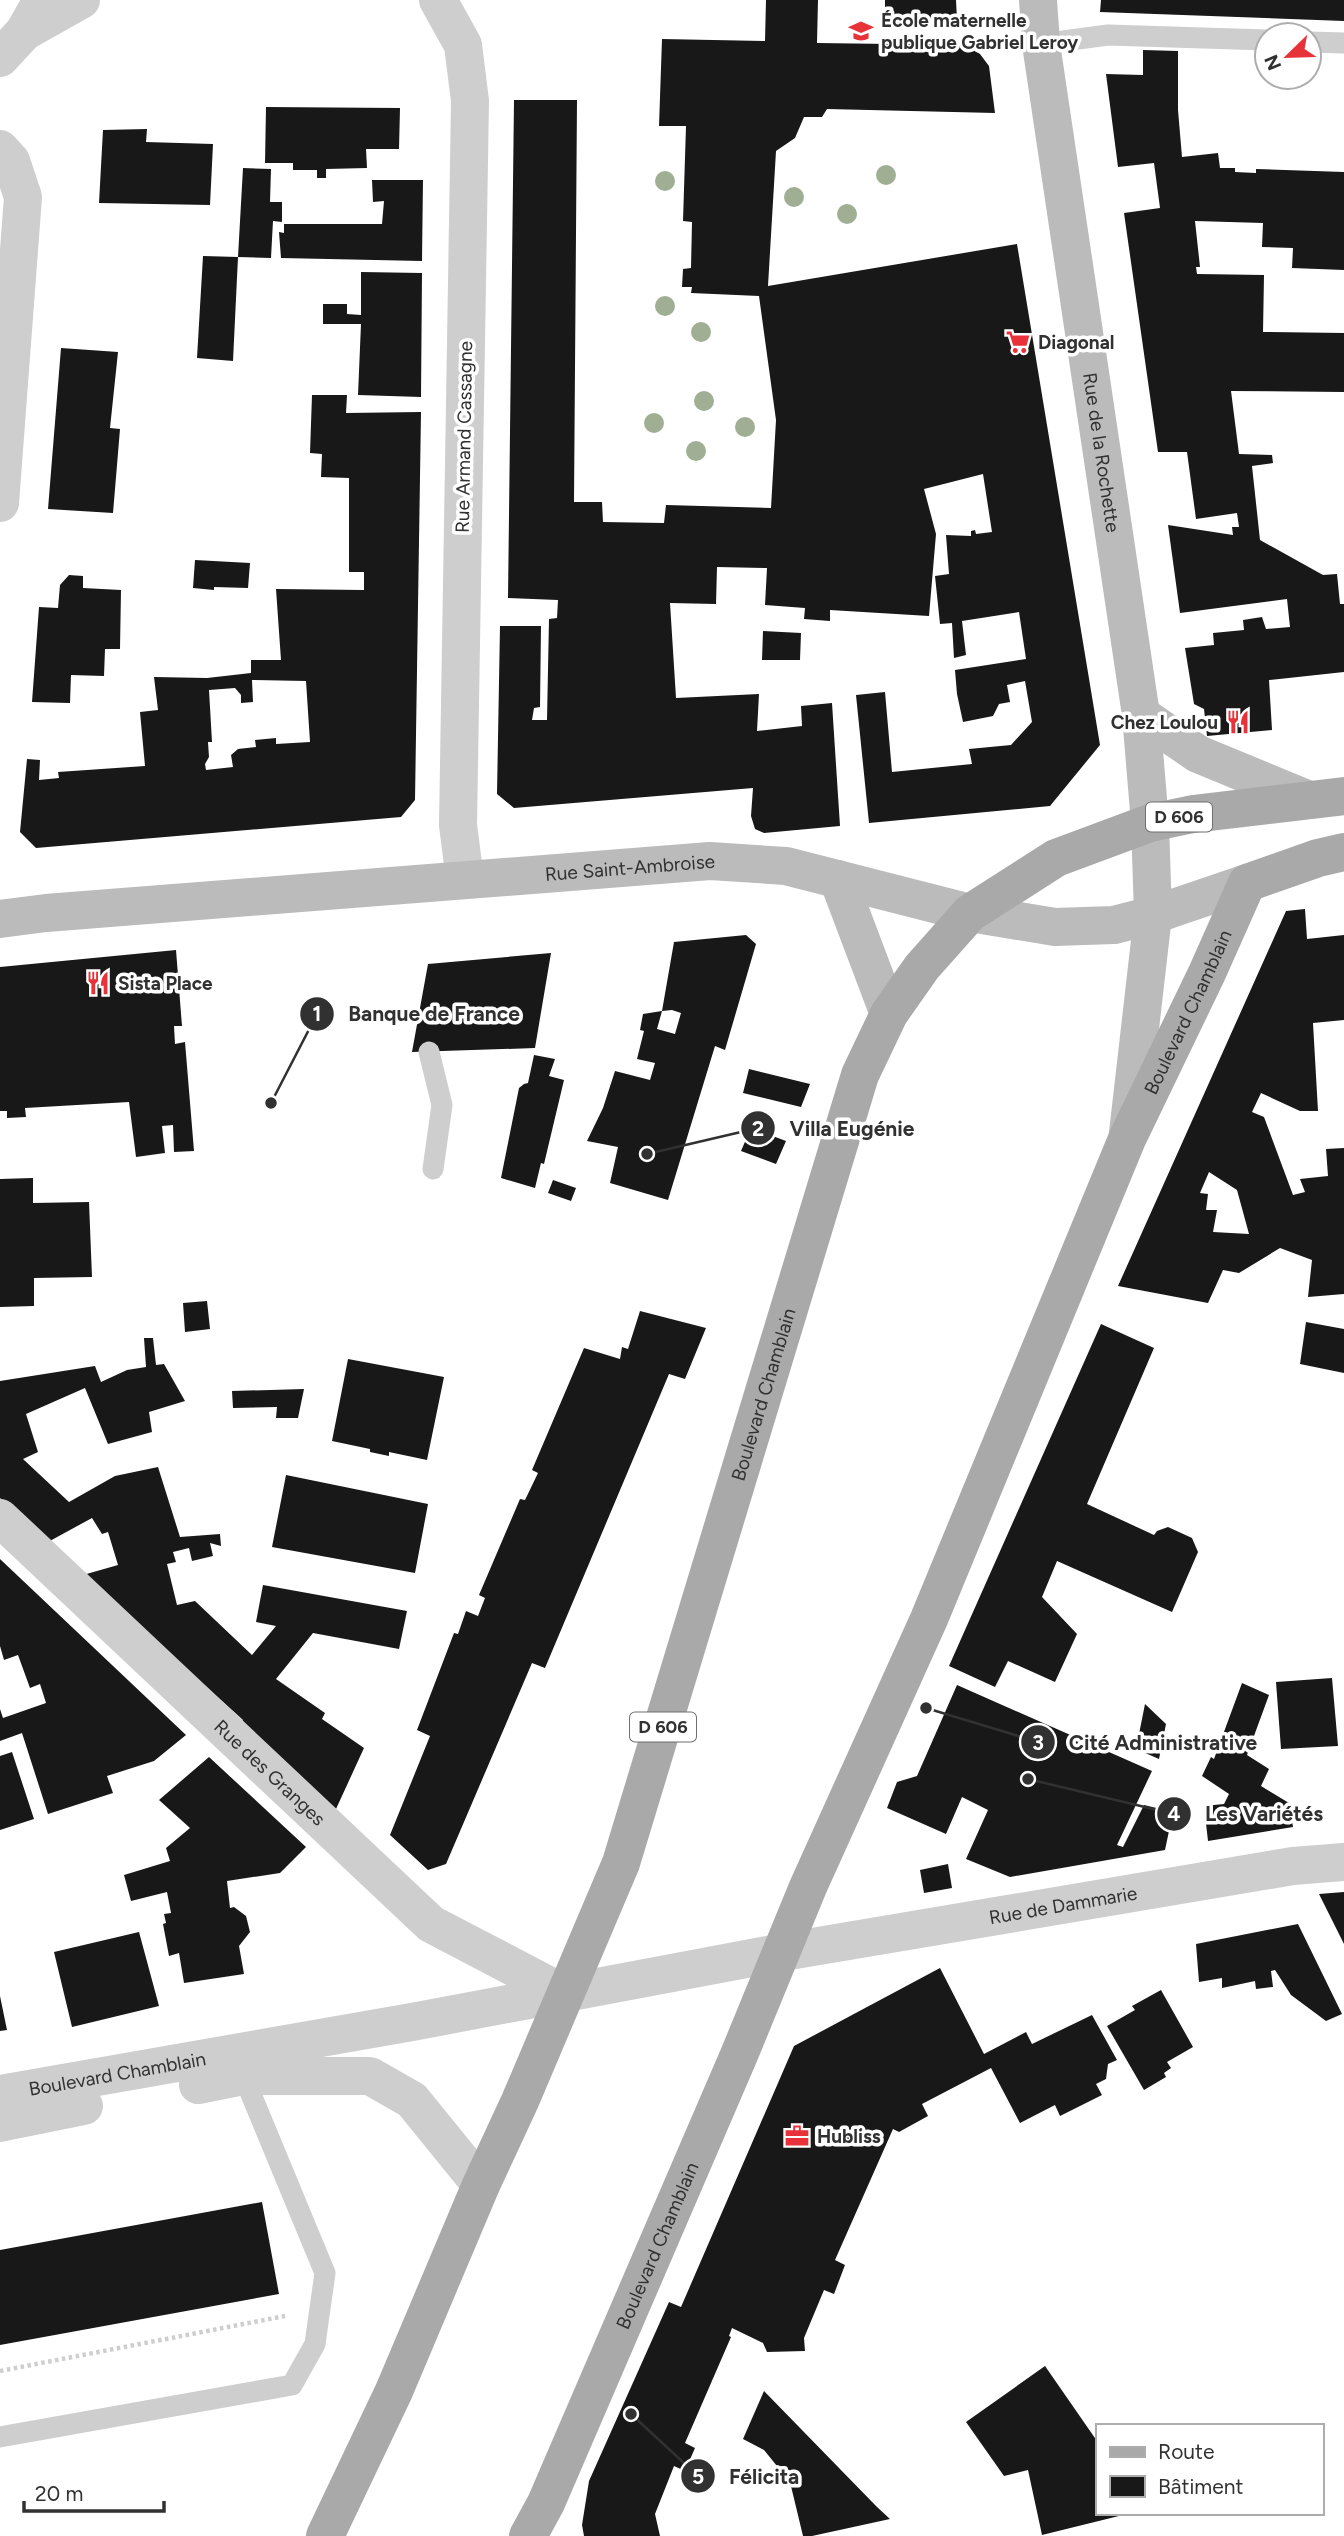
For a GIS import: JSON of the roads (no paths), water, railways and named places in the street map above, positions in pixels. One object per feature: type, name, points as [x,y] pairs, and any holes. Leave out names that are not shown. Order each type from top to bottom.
[{"type":"main road","name":"Rue de la Rochette","points":[[1038,0],[1041,44],[1141,715],[1150,823],[1153,915],[1127,1139]]},
{"type":"main road","points":[[1141,715],[1198,754],[1326,798]]},
{"type":"main road","name":"D 606","points":[[1150,823],[1193,814],[1326,798]]},
{"type":"main road","name":"Boulevard Chamblain","points":[[325,2536],[394,2391],[621,1863],[860,1074],[889,1014],[922,967],[970,913],[1056,858],[1150,823]]},
{"type":"main road","points":[[1247,883],[1344,852]]},
{"type":"main road","name":"Rue Saint-Ambroise","points":[[0,919],[710,861],[786,866],[970,913],[1055,927],[1114,925],[1153,915],[1247,883]]},
{"type":"main road","points":[[838,879],[889,1014]]},
{"type":"main road","name":"Boulevard Chamblain","points":[[542,2525],[808,1887],[929,1619],[1127,1139],[1247,883]]},
{"type":"street","points":[[19,22],[80,0]]},
{"type":"street","name":"Rue Armand Cassagne","points":[[438,0],[463,45],[470,101],[458,825],[465,880]]},
{"type":"street","points":[[0,149],[11,161],[23,197],[0,503]]},
{"type":"street","name":"Rue des Granges","points":[[0,1518],[431,1924],[565,1994]]},
{"type":"street","name":"Rue de Dammarie","points":[[783,1952],[1293,1866],[1344,1862]]},
{"type":"street","name":"Boulevard Chamblain","points":[[0,2123],[239,2064],[565,1994],[783,1952]]},
{"type":"street","name":"Boulevard Chamblain","points":[[0,2094],[239,2064],[370,2076],[412,2100],[481,2185]]},
{"type":"lane","points":[[1041,44],[1108,35],[1253,40]]},
{"type":"lane","points":[[1323,42],[1344,43]]},
{"type":"lane","points":[[429,1052],[442,1105],[433,1169]]},
{"type":"lane","points":[[0,2437],[292,2385],[315,2344],[326,2273],[239,2064]]},
{"type":"place","name":"École maternelle publique Gabriel Leroy","points":[[861,31]]},
{"type":"place","name":"Diagonal","points":[[1018,342]]},
{"type":"place","name":"Chez Loulou","points":[[1238,722]]},
{"type":"place","name":"Sista Place","points":[[98,983]]},
{"type":"place","name":"Banque de France","points":[[271,1103]]},
{"type":"place","name":"Villa Eugénie","points":[[647,1154]]},
{"type":"place","name":"Cité Administrative","points":[[926,1708]]},
{"type":"place","name":"Les Variétés","points":[[1028,1779]]},
{"type":"place","name":"Hubliss","points":[[797,2136]]},
{"type":"place","name":"Félicita","points":[[631,2414]]}]
